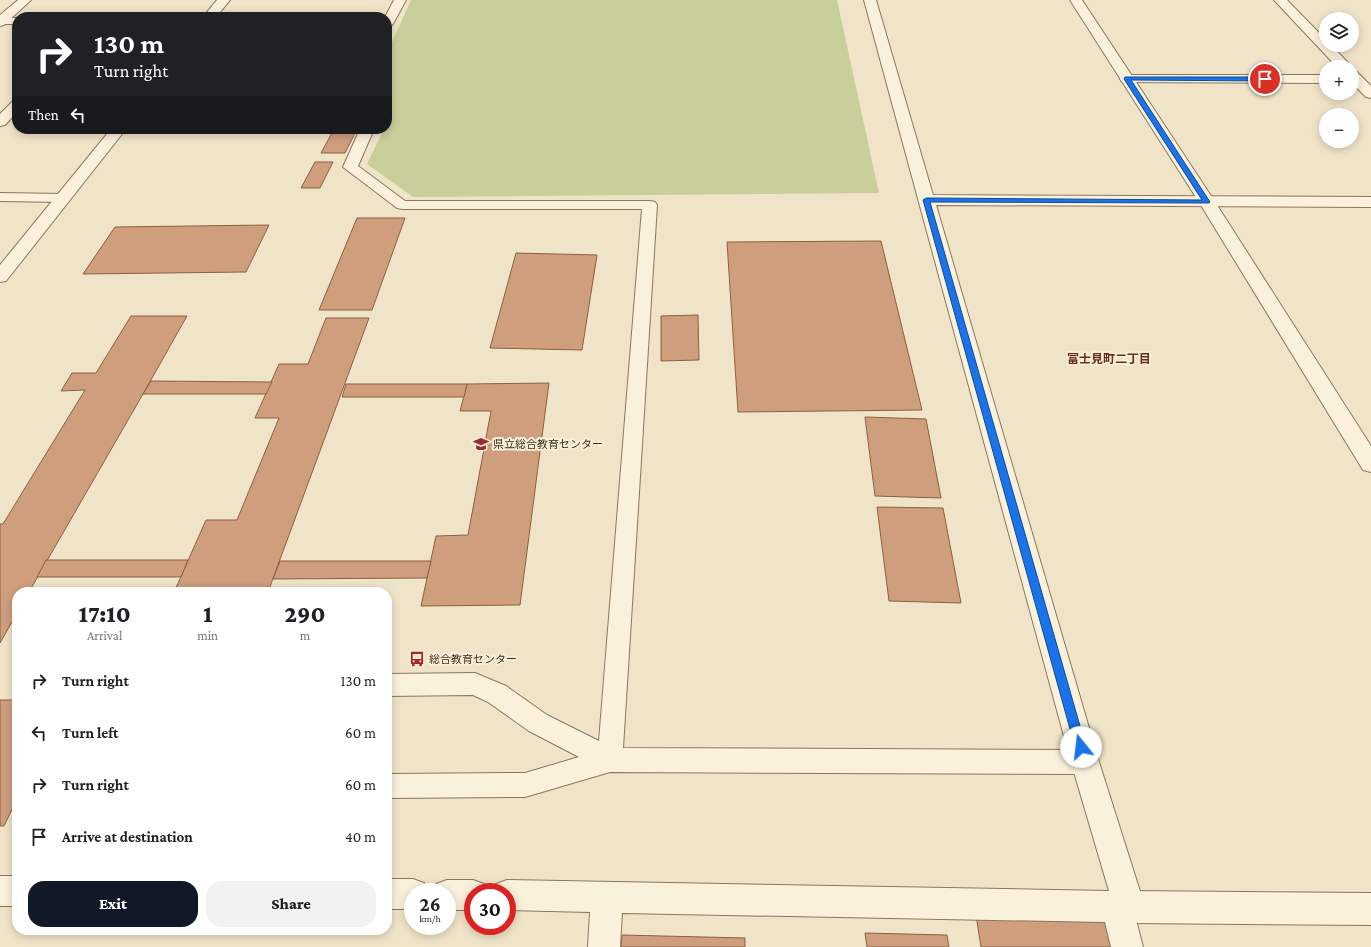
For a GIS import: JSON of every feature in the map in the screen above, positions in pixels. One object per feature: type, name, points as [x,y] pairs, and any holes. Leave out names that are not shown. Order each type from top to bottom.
[{"type":"street","points":[[0,22],[25,0]]},
{"type":"street","points":[[213,12],[224,0]]},
{"type":"street","points":[[870,0],[1085,762],[1129,907]]},
{"type":"street","points":[[1076,0],[1207,202],[1371,464]]},
{"type":"street","points":[[1280,0],[1338,60]]},
{"type":"street","points":[[1127,79],[1319,80]]},
{"type":"street","points":[[1359,83],[1371,94]]},
{"type":"street","points":[[0,277],[115,134]]},
{"type":"street","points":[[926,200],[1371,202]]},
{"type":"street","points":[[0,891],[12,891]]},
{"type":"street","points":[[392,894],[404,894]]},
{"type":"street","points":[[516,895],[1129,907],[1371,909]]},
{"type":"street","points":[[604,947],[608,896]]},
{"type":"street","points":[[1127,947],[1118,912],[1129,907]]},
{"type":"lane","points":[[392,15],[400,0]]},
{"type":"lane","points":[[0,22],[12,21]]},
{"type":"lane","points":[[0,122],[12,110]]},
{"type":"lane","points":[[364,134],[350,167],[402,205],[650,205],[610,760]]},
{"type":"lane","points":[[0,197],[64,198]]},
{"type":"lane","points":[[392,686],[475,684],[497,694],[538,723],[610,760]]},
{"type":"lane","points":[[392,786],[525,785],[610,760],[1085,762]]},
{"type":"green space","points":[[411,0],[837,0],[879,193],[413,197],[367,164],[382,134],[392,134],[392,42]]},
{"type":"building","points":[[331,134],[354,134],[345,153],[321,153]]},
{"type":"building","points":[[315,162],[333,162],[320,188],[301,188]]},
{"type":"building","points":[[357,218],[405,218],[372,310],[319,310]]},
{"type":"building","points":[[269,225],[246,272],[83,274],[115,227]]},
{"type":"building","points":[[881,241],[922,410],[738,412],[727,242]]},
{"type":"building","points":[[516,253],[597,255],[582,350],[490,348]]},
{"type":"building","points":[[698,315],[699,360],[661,361],[661,316]]},
{"type":"building","points":[[131,316],[187,316],[32,587],[12,587],[12,622],[0,643],[0,524],[3,524],[85,390],[61,391],[72,373],[96,373]]},
{"type":"building","points":[[326,318],[369,318],[270,587],[176,587],[206,520],[237,520],[279,418],[255,418],[279,364],[308,364]]},
{"type":"building","points":[[151,381],[272,382],[266,394],[143,394]]},
{"type":"building","points":[[549,383],[520,605],[421,606],[436,536],[468,535],[491,411],[460,411],[467,384]]},
{"type":"building","points":[[346,384],[467,384],[464,397],[342,397]]},
{"type":"building","points":[[865,417],[926,419],[941,498],[875,496]]},
{"type":"building","points":[[877,507],[943,508],[961,603],[889,601]]},
{"type":"building","points":[[46,560],[188,560],[181,577],[37,577]]},
{"type":"building","points":[[280,561],[431,561],[427,578],[273,579]]},
{"type":"building","points":[[0,700],[12,700],[12,809],[4,826],[0,826]]},
{"type":"building","points":[[975,909],[1118,912],[1127,947],[981,947]]},
{"type":"building","points":[[865,933],[947,935],[949,947],[867,947]]},
{"type":"building","points":[[622,935],[745,938],[745,947],[621,947]]},
{"type":"place","name":"県立総合教育センター","points":[[481,444]]},
{"type":"place","name":"総合教育センター","points":[[417,659]]},
{"type":"district","name":"富士見町二丁目","points":[[1109,359]]},
{"type":"route","points":[[1081,747],[926,200],[1207,202],[1127,79],[1265,79]]}]
